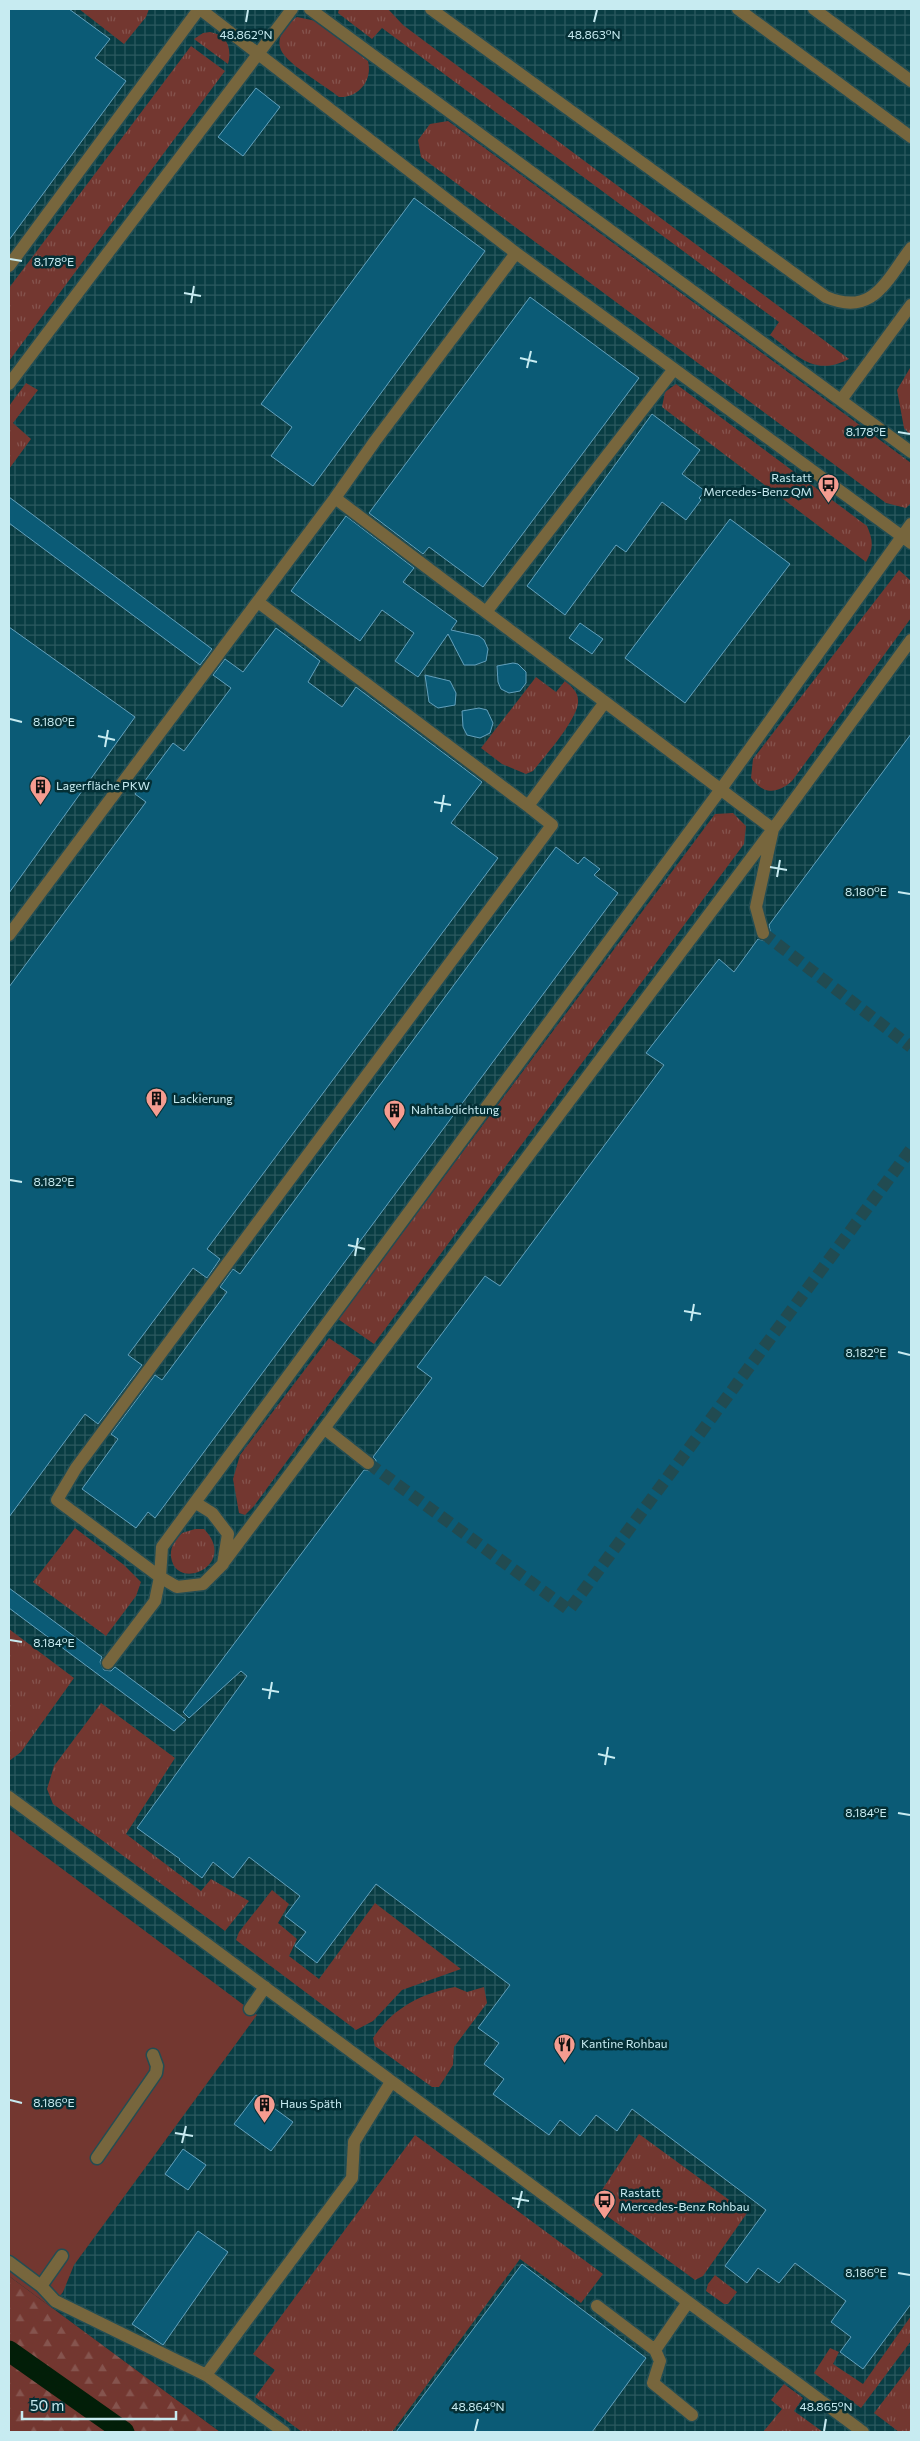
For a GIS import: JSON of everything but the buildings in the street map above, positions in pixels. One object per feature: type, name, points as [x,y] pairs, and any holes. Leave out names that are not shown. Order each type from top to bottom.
[{"type":"lane","points":[[9,266],[200,9],[516,253],[907,539]]},
{"type":"lane","points":[[9,384],[260,54],[292,9]]},
{"type":"lane","points":[[310,9],[911,452]]},
{"type":"lane","points":[[432,9],[826,297],[842,304],[859,304],[876,294],[911,248]]},
{"type":"lane","points":[[738,9],[911,137]]},
{"type":"lane","points":[[814,9],[911,81]]},
{"type":"lane","points":[[9,935],[516,253]]},
{"type":"lane","points":[[841,400],[911,305]]},
{"type":"lane","points":[[486,612],[674,369]]},
{"type":"lane","points":[[335,498],[772,829]]},
{"type":"lane","points":[[108,1663],[155,1601],[160,1577],[162,1547],[196,1503],[327,1321],[907,539],[911,524]]},
{"type":"lane","points":[[258,602],[552,824],[76,1468],[58,1500],[160,1577],[177,1587],[203,1584],[223,1564],[911,640]]},
{"type":"lane","points":[[528,806],[605,702]]},
{"type":"lane","points":[[763,933],[756,907],[772,829]]},
{"type":"lane","points":[[324,1429],[368,1463]]},
{"type":"lane","points":[[196,1503],[212,1513],[228,1534],[223,1564]]},
{"type":"lane","points":[[9,1797],[863,2432]]},
{"type":"lane","points":[[250,2009],[264,1987]]},
{"type":"lane","points":[[97,2158],[156,2073],[157,2066],[153,2055]]},
{"type":"lane","points":[[206,2375],[352,2178],[354,2142],[391,2082]]},
{"type":"lane","points":[[41,2286],[62,2256]]},
{"type":"lane","points":[[9,2262],[41,2286],[55,2301],[206,2375],[284,2432]]},
{"type":"lane","points":[[655,2350],[688,2302]]},
{"type":"lane","points":[[597,2306],[655,2350],[660,2361],[652,2383],[692,2415]]},
{"type":"shaded area","points":[[9,9],[911,9],[911,2432],[220,2432],[9,2276]]},
{"type":"green space","points":[[79,9],[149,9],[146,17],[124,44]]},
{"type":"green space","points":[[339,9],[388,9],[403,25],[849,359],[826,366],[816,365],[798,357],[770,335],[779,322],[382,28],[372,39],[338,13]]},
{"type":"green space","points":[[297,17],[316,21],[368,61],[369,68],[366,81],[358,91],[346,97],[339,97],[303,72],[285,56],[281,51],[281,34],[288,24]]},
{"type":"green space","points":[[210,32],[225,39],[229,48],[228,64],[194,39],[203,33]]},
{"type":"green space","points":[[191,46],[225,71],[9,361],[9,288]]},
{"type":"green space","points":[[448,121],[911,463],[911,503],[906,508],[886,503],[421,157],[418,140],[430,124]]},
{"type":"green space","points":[[910,368],[911,436],[904,428],[897,390]]},
{"type":"green space","points":[[26,383],[38,390],[13,423],[31,439],[9,469],[9,406]]},
{"type":"green space","points":[[676,384],[867,526],[872,544],[866,562],[662,407],[665,392]]},
{"type":"green space","points":[[899,570],[911,581],[911,618],[792,781],[781,788],[771,791],[756,784],[751,778],[753,759]]},
{"type":"green space","points":[[536,677],[556,692],[565,681],[572,687],[578,700],[577,707],[568,726],[533,771],[526,774],[502,764],[481,748]]},
{"type":"green space","points":[[733,813],[746,826],[744,844],[374,1344],[338,1319],[715,814]]},
{"type":"green space","points":[[329,1338],[361,1360],[254,1506],[245,1515],[239,1513],[233,1479],[240,1455]]},
{"type":"green space","points":[[75,1528],[124,1565],[141,1582],[136,1596],[106,1636],[33,1582]]},
{"type":"green space","points":[[195,1529],[204,1529],[213,1542],[214,1554],[210,1563],[202,1570],[193,1573],[183,1573],[175,1568],[171,1557],[171,1550],[175,1541],[182,1533]]},
{"type":"green space","points":[[9,1629],[74,1678],[21,1752],[9,1761]]},
{"type":"green space","points":[[101,1703],[175,1758],[126,1834],[201,1891],[211,1879],[249,1901],[225,1931],[53,1804],[47,1789],[54,1766]]},
{"type":"green space","points":[[9,1829],[257,2015],[74,2265],[63,2292],[51,2307],[9,2276]]},
{"type":"green space","points":[[272,1890],[289,1904],[278,1923],[297,1939],[289,1956],[319,1979],[375,1903],[461,1969],[402,1990],[373,2021],[356,2030],[236,1940],[239,1932]]},
{"type":"green space","points":[[455,1987],[467,1992],[484,1987],[487,2003],[454,2047],[453,2065],[439,2087],[432,2087],[375,2046],[373,2038],[389,2018],[408,2004],[430,1994]]},
{"type":"green space","points":[[639,2134],[747,2213],[703,2276],[695,2280],[592,2205]]},
{"type":"green space","points":[[415,2135],[603,2274],[581,2303],[520,2259],[392,2432],[302,2432],[255,2397],[275,2370],[253,2354]]},
{"type":"green space","points":[[715,2275],[737,2292],[728,2304],[724,2304],[706,2291],[708,2284]]},
{"type":"green space","points":[[9,2276],[220,2432],[9,2432]]},
{"type":"green space","points":[[911,2316],[911,2341],[861,2408],[814,2373],[830,2348],[839,2352],[833,2364],[863,2384]]},
{"type":"green space","points":[[911,2365],[911,2432],[899,2432],[874,2413]]},
{"type":"green space","points":[[784,2384],[803,2398],[794,2411],[823,2432],[763,2432],[782,2409],[771,2400]]},
{"type":"waterway","points":[[9,2351],[124,2432]]},
{"type":"tunnel","points":[[763,933],[911,1047]]},
{"type":"tunnel","points":[[368,1463],[569,1610],[911,1149]]},
{"type":"place","name":"Rastatt Mercedes-Benz QM","points":[[828,504]]},
{"type":"place","name":"Lagerfläche PKW","points":[[40,805]]},
{"type":"place","name":"Lackierung","points":[[157,1118]]},
{"type":"place","name":"Nahtabdichtung","points":[[395,1129]]},
{"type":"place","name":"Kantine Rohbau","points":[[565,2063]]},
{"type":"place","name":"Haus Späth","points":[[264,2123]]},
{"type":"place","name":"Rastatt Mercedes-Benz Rohbau","points":[[604,2219]]}]
